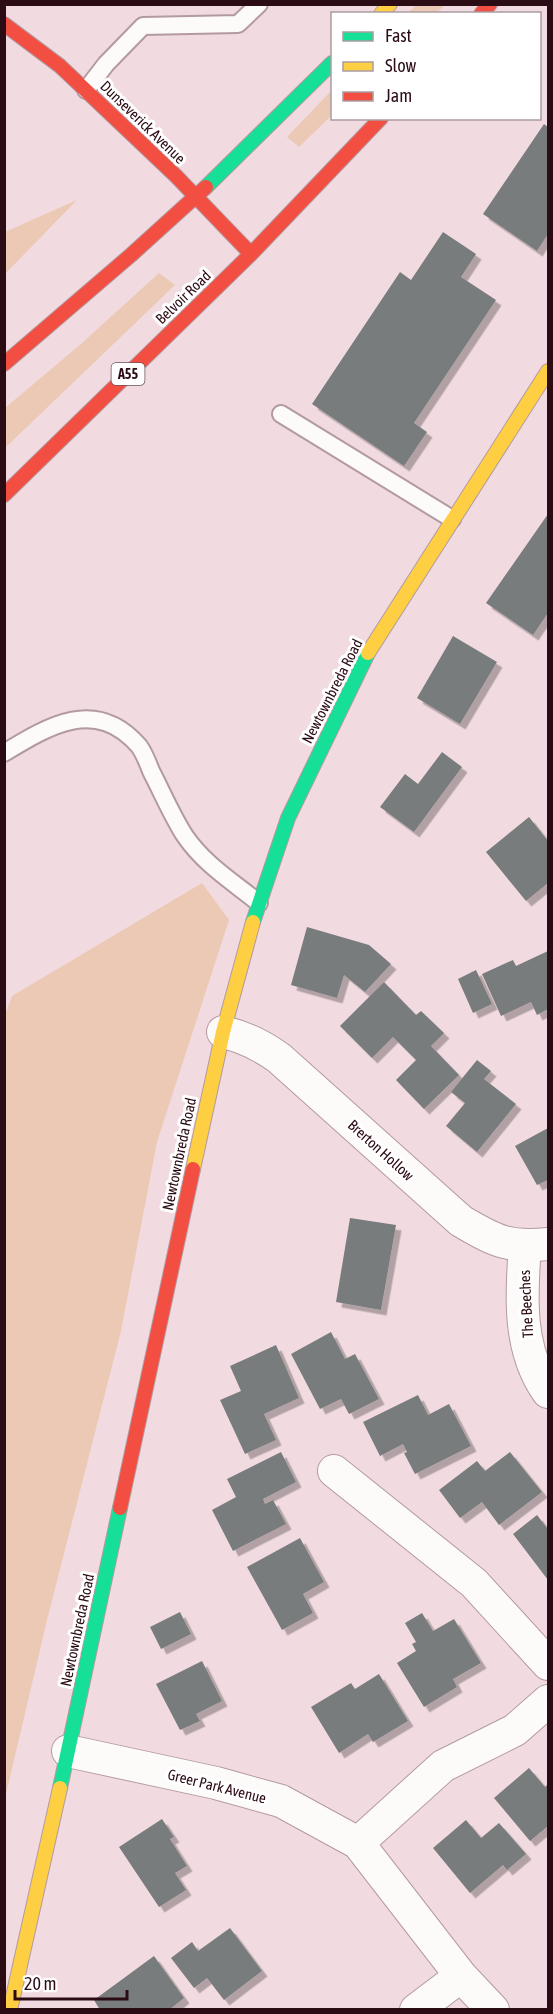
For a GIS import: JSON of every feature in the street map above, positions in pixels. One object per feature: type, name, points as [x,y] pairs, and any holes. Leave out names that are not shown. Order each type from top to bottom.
[{"type":"main road","name":"Dunseverick Avenue","points":[[4,24],[60,66],[86,90],[251,254]]},
{"type":"main road","points":[[4,364],[65,313],[195,196],[331,65]]},
{"type":"main road","name":"Belvoir Road","points":[[4,495],[251,254],[379,120]]},
{"type":"main road","name":"Newtownbreda Road","points":[[10,2010],[223,1032],[259,903],[288,818],[365,658],[549,370]]},
{"type":"street","name":"Brerton Hollow","points":[[223,1032],[242,1036],[259,1044],[279,1058],[461,1221],[494,1240],[537,1245]]},
{"type":"street","name":"The Beeches","points":[[537,1245],[522,1286],[525,1330],[531,1359],[541,1382],[549,1392]]},
{"type":"street","points":[[334,1471],[474,1583],[549,1664]]},
{"type":"street","points":[[358,1843],[442,1766],[515,1730],[549,1701]]},
{"type":"street","name":"Greer Park Avenue","points":[[68,1751],[216,1783],[281,1801],[358,1843],[461,1976],[493,2010]]},
{"type":"street","points":[[416,2010],[461,1976]]},
{"type":"lane","points":[[86,90],[106,64],[143,26],[238,24],[259,4]]},
{"type":"lane","points":[[282,414],[452,519]]},
{"type":"lane","points":[[4,753],[29,738],[66,721],[86,718],[114,726],[140,747],[184,834],[200,856],[259,903]]},
{"type":"shaded area","points":[[416,4],[445,5],[437,12],[409,12]]},
{"type":"shaded area","points":[[331,91],[331,116],[299,147],[287,137]]},
{"type":"shaded area","points":[[77,200],[5,274],[5,232]]},
{"type":"shaded area","points":[[159,273],[175,285],[5,448],[5,408],[81,344]]},
{"type":"shaded area","points":[[202,883],[229,920],[157,1142],[121,1331],[48,1616],[5,1798],[5,1015],[12,996]]},
{"type":"building","points":[[544,124],[548,127],[548,234],[537,251],[483,214]]},
{"type":"building","points":[[443,232],[476,254],[461,277],[496,300],[414,423],[427,432],[404,466],[312,404],[400,272],[411,280]]},
{"type":"building","points":[[548,514],[548,613],[533,635],[486,603]]},
{"type":"building","points":[[453,636],[497,662],[460,724],[417,698]]},
{"type":"building","points":[[442,752],[462,767],[414,832],[380,807],[405,774],[418,784]]},
{"type":"building","points":[[529,817],[548,841],[548,883],[526,901],[486,852]]},
{"type":"building","points":[[307,927],[369,945],[391,964],[365,992],[344,975],[337,998],[291,985]]},
{"type":"building","points":[[548,951],[548,1009],[537,1015],[531,1002],[501,1016],[482,974],[513,960],[516,966]]},
{"type":"building","points":[[476,970],[492,1004],[473,1013],[458,979]]},
{"type":"building","points":[[384,982],[416,1015],[421,1011],[444,1033],[431,1046],[459,1075],[424,1109],[396,1080],[416,1060],[393,1037],[372,1058],[340,1026]]},
{"type":"building","points":[[477,1060],[491,1071],[484,1079],[516,1104],[477,1152],[446,1126],[465,1103],[451,1092]]},
{"type":"building","points":[[548,1128],[548,1180],[537,1185],[515,1146]]},
{"type":"building","points":[[350,1218],[396,1225],[381,1310],[336,1302]]},
{"type":"building","points":[[331,1332],[345,1359],[355,1354],[379,1399],[349,1414],[341,1399],[320,1409],[291,1354]]},
{"type":"building","points":[[276,1345],[299,1398],[264,1414],[276,1440],[245,1454],[220,1400],[241,1391],[230,1366]]},
{"type":"building","points":[[418,1395],[428,1415],[449,1404],[471,1446],[415,1474],[404,1453],[407,1452],[403,1444],[380,1456],[363,1422]]},
{"type":"building","points":[[281,1452],[296,1482],[263,1499],[265,1504],[273,1500],[286,1524],[233,1551],[212,1510],[236,1497],[227,1479]]},
{"type":"building","points":[[510,1452],[542,1492],[499,1525],[482,1502],[460,1518],[439,1490],[477,1461],[485,1471]]},
{"type":"building","points":[[537,1515],[548,1527],[548,1580],[513,1534]]},
{"type":"building","points":[[300,1538],[324,1582],[303,1594],[313,1613],[282,1630],[247,1567]]},
{"type":"building","points":[[180,1612],[191,1634],[161,1649],[150,1627]]},
{"type":"building","points":[[422,1613],[433,1631],[454,1619],[481,1663],[453,1679],[457,1687],[424,1707],[397,1663],[416,1651],[412,1644],[416,1642],[405,1623]]},
{"type":"building","points":[[202,1661],[222,1701],[196,1714],[200,1721],[180,1730],[156,1684]]},
{"type":"building","points":[[379,1674],[408,1721],[373,1742],[368,1734],[339,1753],[311,1707],[351,1683],[355,1689]]},
{"type":"building","points":[[529,1768],[545,1787],[548,1784],[548,1826],[530,1841],[494,1798]]},
{"type":"building","points":[[162,1819],[174,1837],[170,1839],[187,1866],[175,1873],[186,1890],[159,1907],[119,1847]]},
{"type":"building","points":[[466,1820],[481,1838],[499,1823],[526,1854],[507,1870],[503,1865],[470,1893],[433,1848]]},
{"type":"building","points":[[230,1928],[262,1971],[224,2000],[207,1978],[194,1988],[171,1958],[192,1942],[198,1951]]},
{"type":"building","points":[[154,1956],[184,1998],[169,2010],[100,2010],[94,2000]]},
{"type":"traffic: fast","points":[[206,187],[331,64]]},
{"type":"traffic: fast","points":[[253,922],[288,818],[368,653]]},
{"type":"traffic: fast","points":[[60,1788],[120,1508]]},
{"type":"traffic: slow","points":[[383,12],[390,4]]},
{"type":"traffic: slow","points":[[368,653],[548,371]]},
{"type":"traffic: slow","points":[[193,1169],[223,1032],[253,922]]},
{"type":"traffic: slow","points":[[10,2010],[60,1788]]},
{"type":"traffic: jam","points":[[483,12],[490,4]]},
{"type":"traffic: jam","points":[[4,24],[60,66],[176,176],[251,254]]},
{"type":"traffic: jam","points":[[4,495],[251,254],[379,120]]},
{"type":"traffic: jam","points":[[4,364],[206,187]]},
{"type":"traffic: jam","points":[[120,1508],[193,1169]]}]
